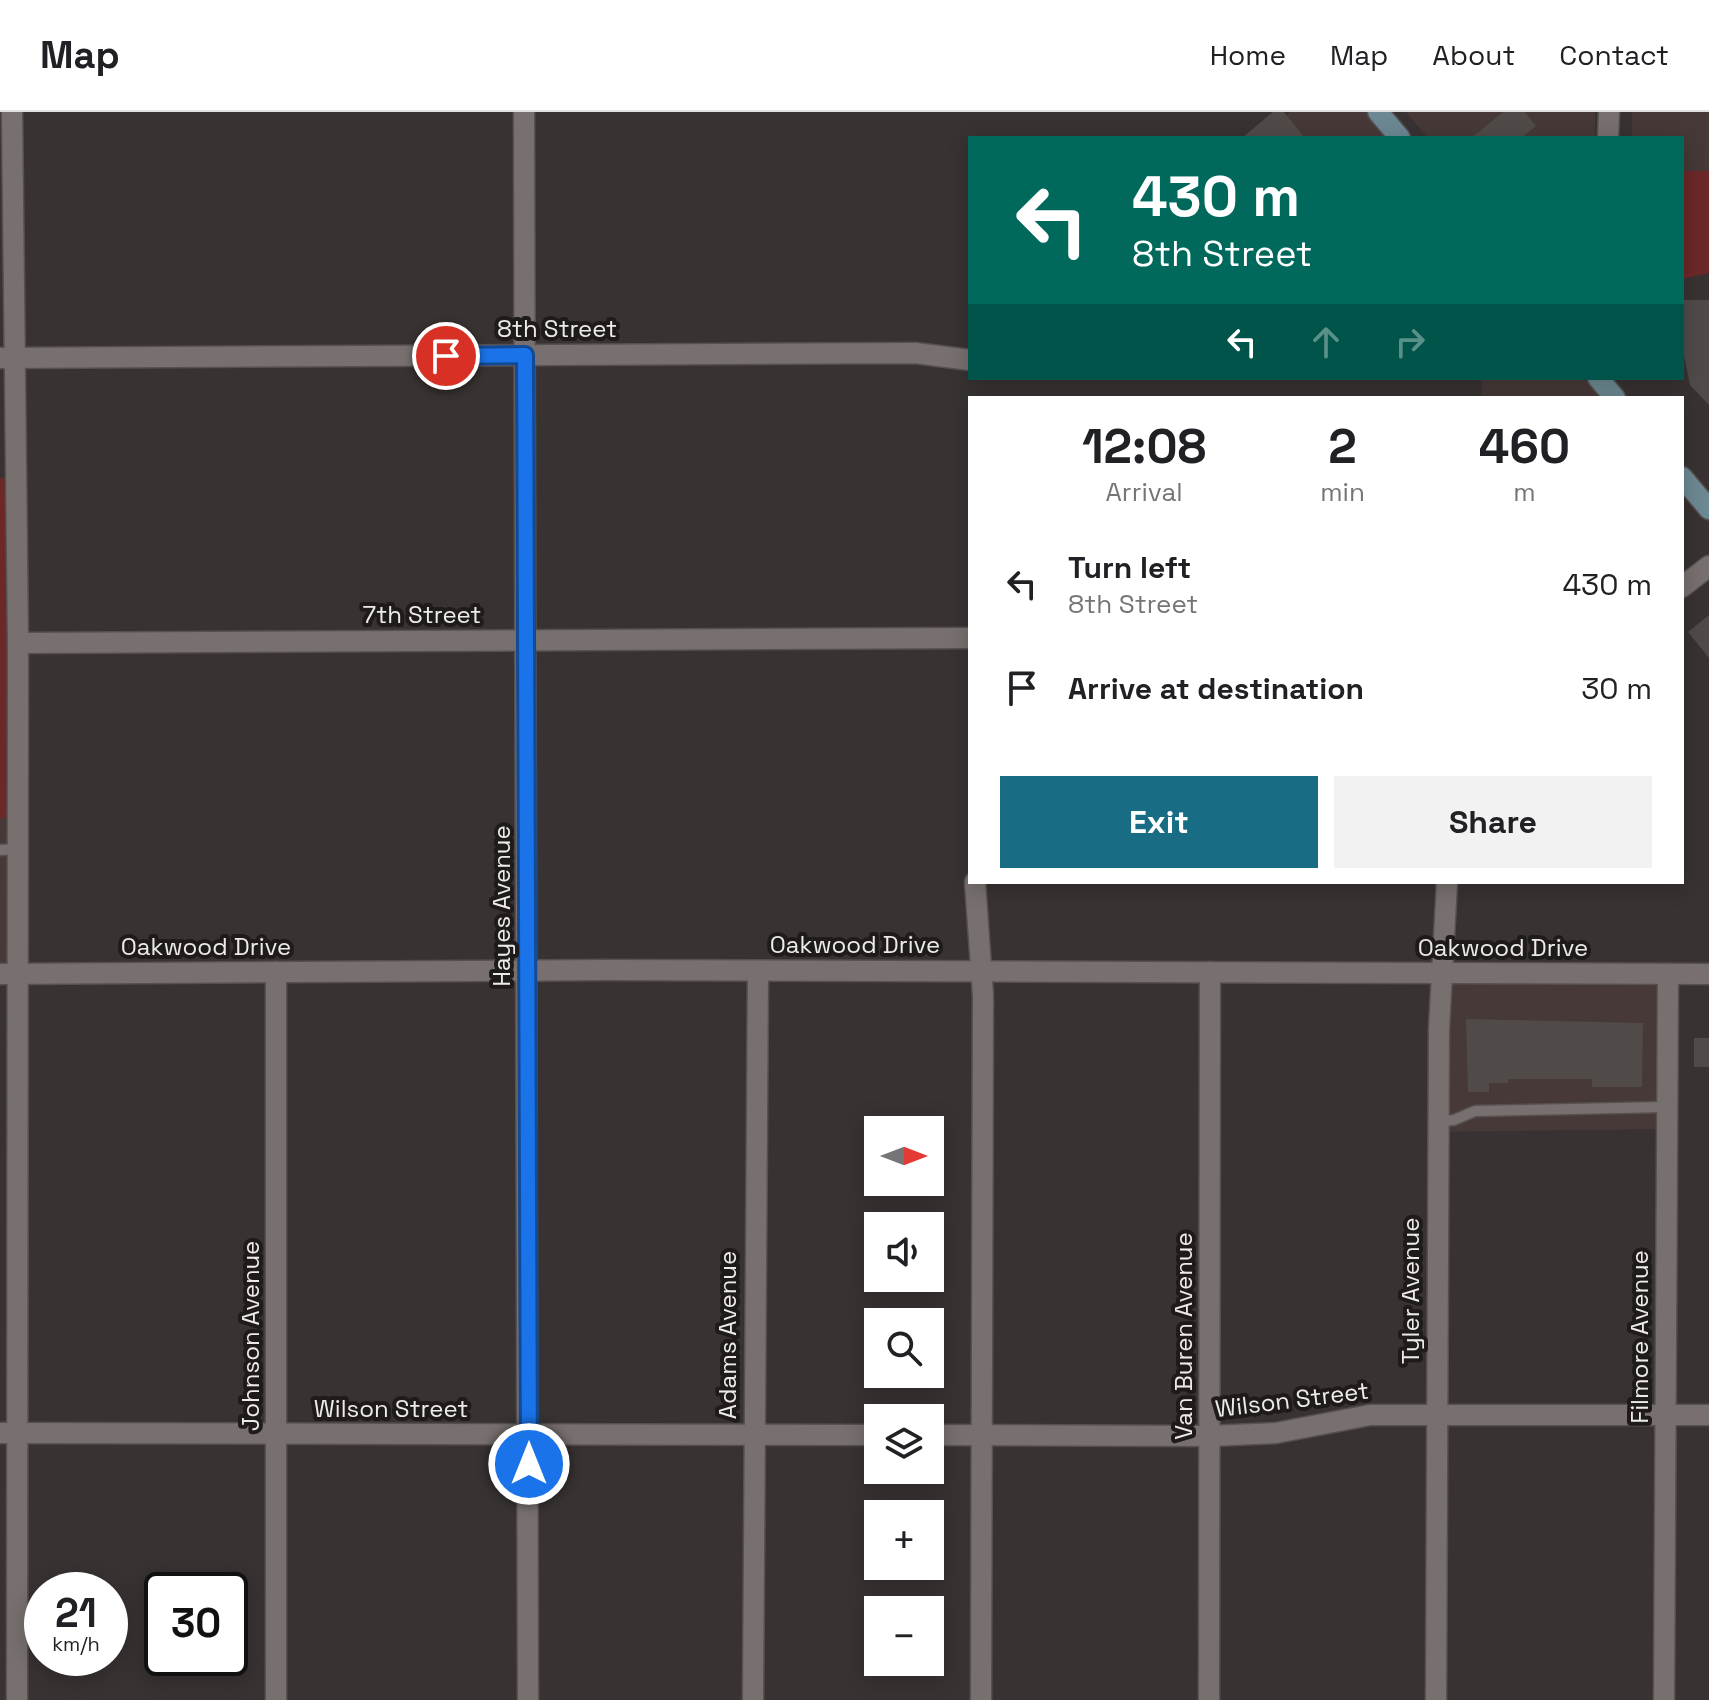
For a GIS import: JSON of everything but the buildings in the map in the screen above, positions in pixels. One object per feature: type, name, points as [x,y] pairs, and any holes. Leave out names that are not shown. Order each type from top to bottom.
[{"type":"main road","points":[[1378,112],[1398,136]]},
{"type":"main road","points":[[1600,380],[1613,396]]},
{"type":"main road","points":[[1684,479],[1709,509]]},
{"type":"street","points":[[12,112],[7,358],[18,643],[8,849],[9,1433],[17,1700]]},
{"type":"street","name":"Hayes Avenue","points":[[524,112],[528,1700]]},
{"type":"street","points":[[1608,136],[1609,112]]},
{"type":"street","name":"8th Street","points":[[7,358],[915,353],[968,360]]},
{"type":"street","points":[[1684,585],[1709,566]]},
{"type":"street","name":"7th Street","points":[[18,643],[968,638]]},
{"type":"street","points":[[975,884],[975,917],[983,972],[981,1700]]},
{"type":"street","name":"Tyler Avenue","points":[[1436,1700],[1438,1121],[1447,884]]},
{"type":"street","name":"Oakwood Drive","points":[[9,974],[758,971],[1709,974]]},
{"type":"street","name":"Adams Avenue","points":[[753,1700],[758,971]]},
{"type":"street","name":"Johnson Avenue","points":[[276,972],[276,1700]]},
{"type":"street","name":"Van Buren Avenue","points":[[1209,1700],[1210,972]]},
{"type":"street","name":"Filmore Avenue","points":[[1664,1700],[1668,974]]},
{"type":"street","name":"Wilson Street","points":[[944,1435],[1210,1436],[1276,1433],[1370,1415],[1709,1415]]},
{"type":"street","name":"Wilson Street","points":[[9,1433],[864,1435]]},
{"type":"lane","points":[[1438,1121],[1454,1120],[1475,1111],[1666,1107]]},
{"type":"shaded area","points":[[1273,112],[1287,115],[1290,112],[1378,112],[1398,136],[1244,136]]},
{"type":"shaded area","points":[[1406,112],[1595,112],[1595,136],[1426,136]]},
{"type":"shaded area","points":[[1632,112],[1709,112],[1709,171],[1684,171],[1684,136],[1632,136]]},
{"type":"shaded area","points":[[1684,171],[1709,171],[1709,273],[1684,279]]},
{"type":"shaded area","points":[[1482,380],[1599,380],[1610,396],[1482,396]]},
{"type":"shaded area","points":[[0,478],[15,478],[17,818],[0,818]]},
{"type":"shaded area","points":[[0,818],[17,818],[17,974],[0,974]]},
{"type":"shaded area","points":[[1443,974],[1668,974],[1666,1129],[1438,1132]]},
{"type":"route","points":[[446,356],[525,355],[529,1464]]}]
